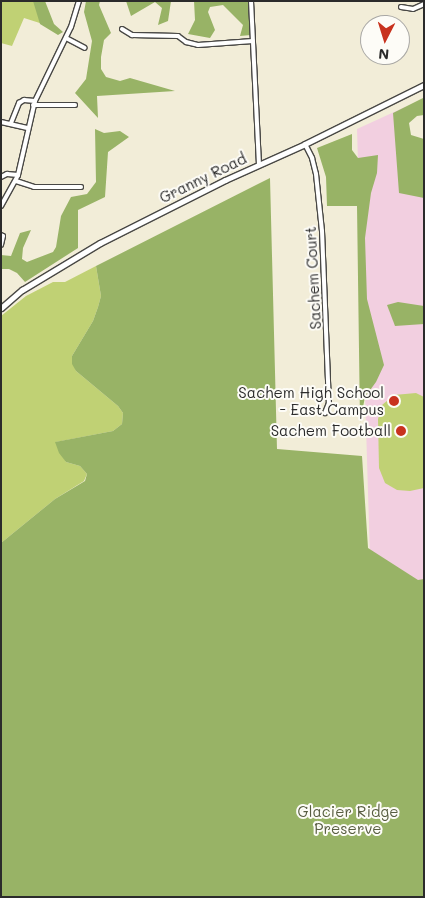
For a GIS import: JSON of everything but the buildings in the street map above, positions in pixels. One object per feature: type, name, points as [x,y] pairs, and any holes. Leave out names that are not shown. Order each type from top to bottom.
[{"type":"street","points":[[1,206],[18,175],[34,103],[66,38],[79,1]]},
{"type":"street","points":[[251,1],[259,165]]},
{"type":"street","points":[[402,7],[413,9],[424,4]]},
{"type":"street","points":[[122,29],[132,35],[178,36],[186,42],[198,45],[253,42]]},
{"type":"street","points":[[66,38],[85,48]]},
{"type":"street","name":"Granny Road","points":[[1,308],[22,290],[100,243],[424,85]]},
{"type":"street","points":[[11,123],[19,103],[24,100],[34,103],[75,105]]},
{"type":"street","points":[[1,122],[27,128]]},
{"type":"street","name":"Sachem Court","points":[[305,144],[312,158],[320,194],[329,403],[325,413]]},
{"type":"street","points":[[1,177],[7,174],[18,175]]},
{"type":"street","points":[[16,181],[34,187],[81,187]]},
{"type":"street","points":[[1,235],[3,236],[1,245]]},
{"type":"shaded area","name":"Sachem High School - East Campus","points":[[405,107],[408,179],[424,173],[424,626],[372,624],[357,129]]},
{"type":"green space","points":[[1,1],[42,1],[46,25],[24,18],[12,46],[1,43]]},
{"type":"green space","points":[[33,1],[45,1],[54,24],[63,32],[58,35],[40,24]]},
{"type":"green space","points":[[86,1],[100,1],[99,5],[111,33],[104,40],[101,57],[101,69],[106,77],[120,81],[130,78],[175,91],[97,96],[98,118],[75,93],[86,79],[92,41],[84,12]]},
{"type":"green space","points":[[126,1],[171,1],[168,21],[158,25],[162,8],[155,2],[131,16]]},
{"type":"green space","points":[[194,1],[248,1],[251,35],[240,36],[243,25],[223,5],[210,7],[208,12],[215,30],[210,38],[188,34],[195,20]]},
{"type":"green space","points":[[423,98],[424,115],[417,116],[409,123],[411,135],[424,139],[424,198],[399,193],[393,113]]},
{"type":"green space","points":[[95,129],[104,133],[120,131],[129,137],[108,152],[105,197],[78,210],[78,248],[25,282],[17,273],[9,269],[1,269],[1,255],[11,256],[20,233],[31,230],[23,248],[22,259],[27,262],[53,252],[56,247],[61,216],[71,197],[87,194],[96,182]]},
{"type":"green space","points":[[352,134],[352,150],[358,158],[378,155],[377,173],[371,193],[365,238],[367,299],[384,365],[376,382],[365,397],[360,422],[357,206],[327,206],[326,177],[317,148]]},
{"type":"green space","name":"Glacier Ridge Preserve","points":[[270,178],[277,449],[362,456],[368,548],[418,580],[424,579],[424,897],[1,897],[1,543],[55,499],[85,481],[87,474],[80,466],[66,462],[59,453],[55,442],[113,431],[122,424],[123,413],[118,406],[76,371],[72,364],[72,356],[93,321],[101,296],[96,266]]},
{"type":"green space","points":[[96,266],[101,296],[93,321],[72,356],[76,371],[118,406],[123,413],[122,424],[113,431],[56,442],[66,462],[80,466],[87,474],[84,481],[55,499],[1,543],[1,316],[26,296],[53,282],[65,282]]},
{"type":"green space","points":[[398,302],[424,306],[424,324],[395,326],[387,305]]},
{"type":"green space","name":"Sachem Football","points":[[416,393],[424,397],[424,488],[410,491],[397,490],[385,483],[379,468],[378,419],[382,405],[394,395]]},
{"type":"place","name":"Sachem High School - East Campus","points":[[394,401]]},
{"type":"place","name":"Sachem Football","points":[[401,431]]}]
